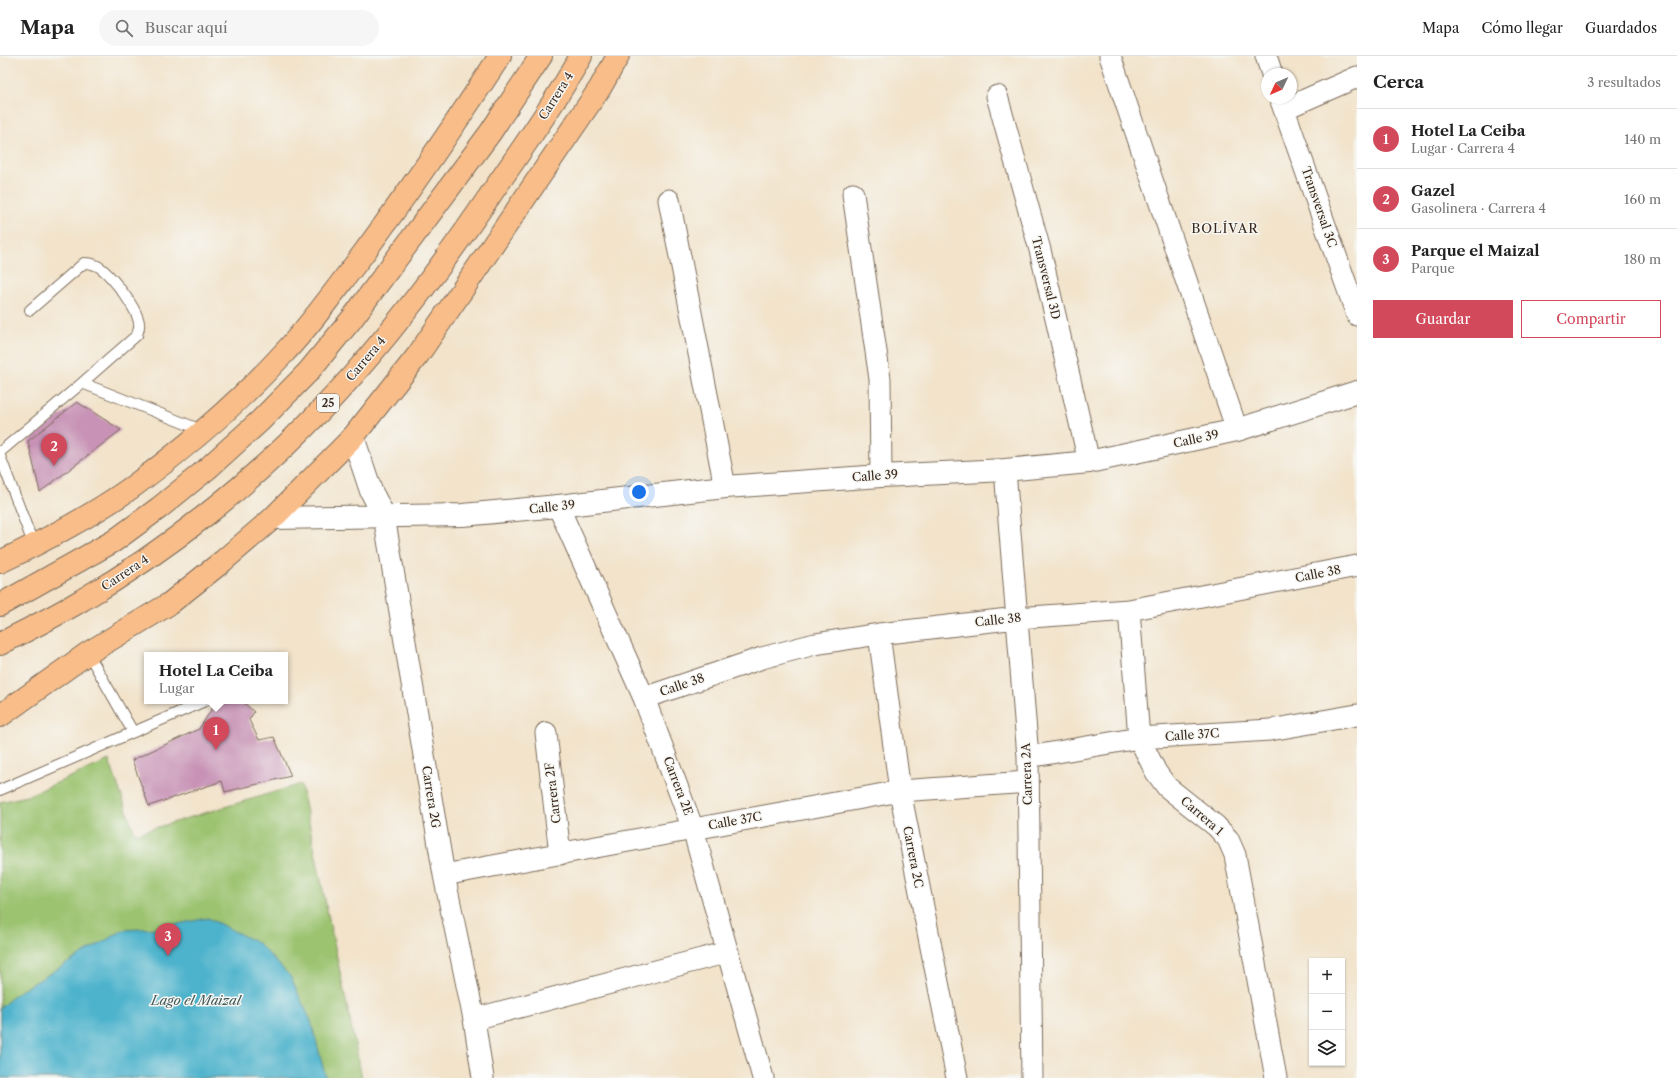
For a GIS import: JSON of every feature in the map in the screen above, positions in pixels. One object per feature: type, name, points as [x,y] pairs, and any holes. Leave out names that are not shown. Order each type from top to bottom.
[{"type":"highway","points":[[0,562],[34,546],[90,514],[135,485],[204,431],[243,395],[283,354],[327,302],[383,228],[500,56]]},
{"type":"highway","points":[[0,605],[114,541],[159,508],[207,469],[266,416],[308,372],[387,273],[490,133],[541,56]]},
{"type":"highway","name":"Carrera 4","points":[[0,644],[81,601],[123,575],[168,544],[220,503],[268,462],[322,410],[367,359],[413,303],[534,130],[581,56]]},
{"type":"highway","points":[[0,716],[88,653],[169,604],[223,561],[273,518],[353,436],[418,355],[600,88],[618,56]]},
{"type":"street","points":[[1110,56],[1237,430]]},
{"type":"street","points":[[1266,56],[1270,68]]},
{"type":"street","points":[[1297,99],[1357,77]]},
{"type":"street","name":"Transversal 3D","points":[[997,96],[1040,250],[1089,462]]},
{"type":"street","name":"Transversal 3C","points":[[1282,104],[1357,315]]},
{"type":"street","points":[[853,194],[880,379],[881,476]]},
{"type":"street","points":[[669,200],[725,487]]},
{"type":"street","name":"Calle 39","points":[[273,518],[463,515],[725,487],[881,476],[1005,470],[1089,462],[1237,430],[1357,392]]},
{"type":"street","points":[[353,436],[372,491],[384,516]]},
{"type":"street","name":"Carrera 2A","points":[[1005,470],[1028,757],[1032,1078]]},
{"type":"street","name":"Carrera 2E","points":[[558,506],[644,698],[694,829],[763,1078]]},
{"type":"street","name":"Carrera 2G","points":[[384,516],[444,875],[474,1019],[483,1078]]},
{"type":"street","name":"Calle 38","points":[[644,698],[762,658],[815,644],[880,634],[1017,618],[1129,610],[1357,566]]},
{"type":"street","name":"Carrera 1","points":[[1129,610],[1139,738],[1156,772],[1163,782],[1216,826],[1228,839],[1235,855],[1276,1078]]},
{"type":"street","name":"Carrera 2C","points":[[880,634],[900,791],[957,1078]]},
{"type":"street","name":"Calle 37C","points":[[1028,757],[1139,738],[1270,730],[1357,715]]},
{"type":"street","name":"Carrera 2F","points":[[546,733],[560,854]]},
{"type":"street","name":"Calle 37C","points":[[444,875],[900,791],[1028,782]]},
{"type":"street","points":[[474,1019],[728,952]]},
{"type":"lane","points":[[0,452],[137,336],[139,324],[137,314],[118,287],[101,268],[93,264],[84,263],[73,271],[30,310]]},
{"type":"lane","points":[[82,383],[204,431]]},
{"type":"lane","points":[[0,456],[34,546]]},
{"type":"lane","points":[[88,653],[133,732]]},
{"type":"lane","points":[[0,790],[198,704]]},
{"type":"green space","points":[[109,760],[135,834],[301,784],[362,1078],[0,1078],[0,802],[27,796]]},
{"type":"water","name":"Lago el Maizal","points":[[208,918],[258,943],[290,976],[311,1021],[326,1078],[0,1078],[0,1008],[17,993],[123,930],[157,928]]},
{"type":"building","points":[[77,402],[121,430],[40,492],[28,441]]},
{"type":"building","points":[[215,704],[245,704],[254,712],[249,720],[259,740],[274,737],[291,776],[225,792],[222,781],[149,806],[132,760],[199,729]]},
{"type":"place","name":"Gazel","points":[[54,466]]},
{"type":"place","name":"Hotel La Ceiba","points":[[216,750]]},
{"type":"place","name":"Parque el Maizal","points":[[168,956]]},
{"type":"district","name":"BOLÍVAR","points":[[1225,228]]}]
